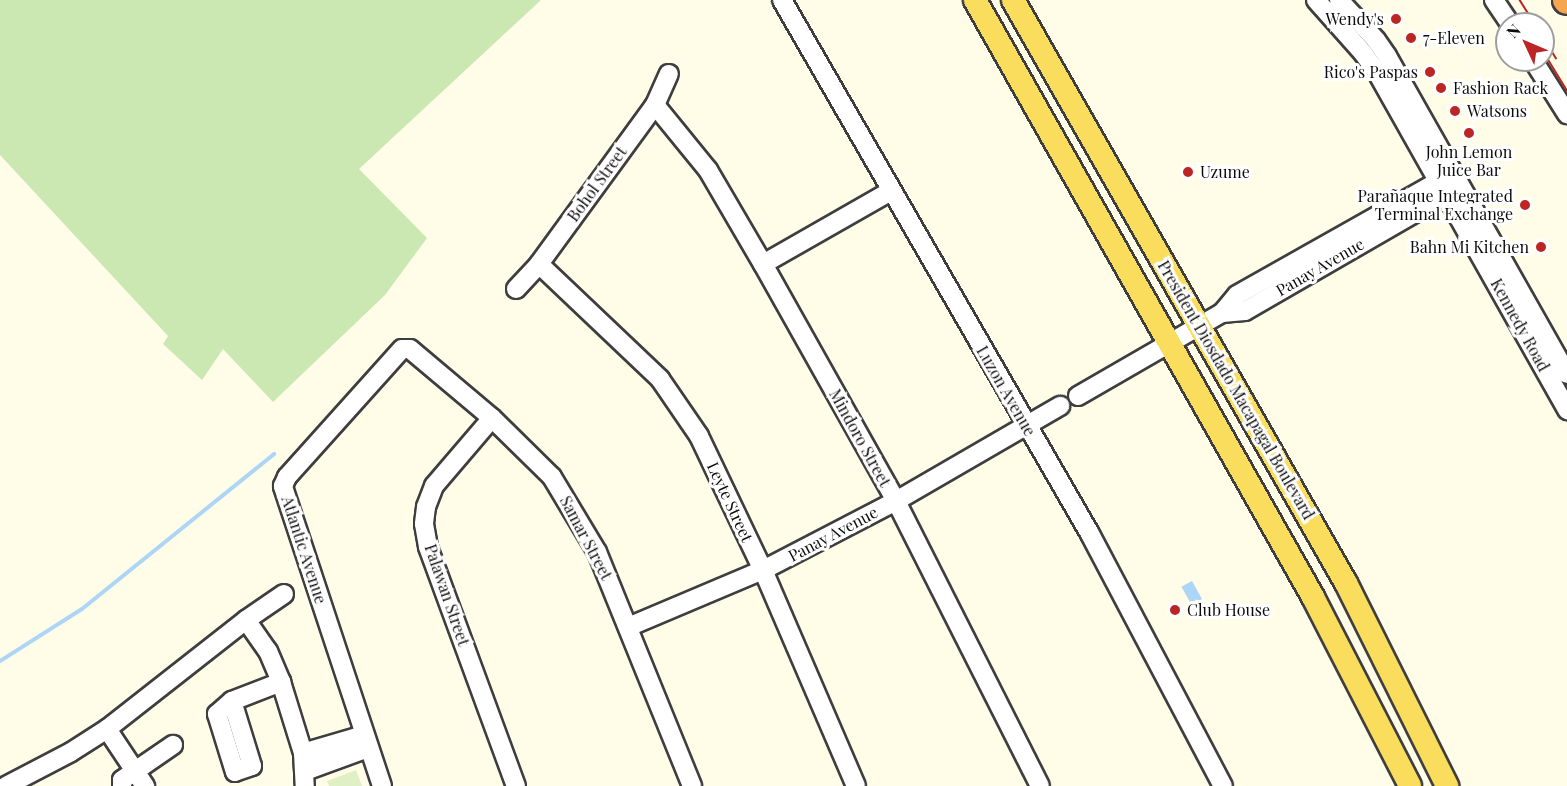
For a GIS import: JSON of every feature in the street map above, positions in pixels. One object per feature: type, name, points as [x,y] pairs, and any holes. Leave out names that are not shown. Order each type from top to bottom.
[{"type":"main road","name":"President Diosdado Macapagal Boulevard","points":[[975,0],[1313,597],[1410,786]]},
{"type":"main road","name":"President Diosdado Macapagal Boulevard","points":[[1013,0],[1346,583],[1447,786]]},
{"type":"street","name":"Luzon Avenue","points":[[782,0],[1025,426],[1095,544],[1223,786]]},
{"type":"street","name":"Kennedy Road","points":[[1316,0],[1371,63],[1567,410]]},
{"type":"street","name":"Kennedy Road","points":[[1339,0],[1387,56],[1567,374]]},
{"type":"street","points":[[1541,72],[1567,114]]},
{"type":"street","name":"Bohol Street","points":[[516,289],[538,264],[655,105],[669,74]]},
{"type":"street","name":"Mindoro Street","points":[[655,105],[708,170],[763,264],[896,501],[1040,786]]},
{"type":"street","name":"Panay Avenue","points":[[1078,396],[1222,313],[1245,310],[1443,188]]},
{"type":"street","points":[[763,264],[891,191]]},
{"type":"street","name":"Leyte Street","points":[[538,264],[660,379],[699,436],[763,570],[856,786]]},
{"type":"street","name":"Samar Street","points":[[402,349],[416,351],[492,418],[552,477],[597,552],[692,786]]},
{"type":"street","name":"Atlantic Avenue","points":[[382,786],[284,486],[287,477],[402,349]]},
{"type":"street","name":"Panay Avenue","points":[[628,627],[763,570],[896,501],[1060,406]]},
{"type":"street","name":"Palawan Street","points":[[492,418],[434,486],[426,507],[424,524],[429,547],[516,786]]},
{"type":"street","points":[[6,786],[71,752],[107,729],[246,620],[284,594]]},
{"type":"street","points":[[246,620],[268,651],[281,682],[304,770],[366,742]]},
{"type":"street","points":[[232,701],[281,682]]},
{"type":"street","points":[[107,729],[145,786]]},
{"type":"street","points":[[122,786],[120,781],[173,745]]},
{"type":"green space","points":[[0,0],[541,0],[359,169],[427,238],[385,295],[273,402],[223,349],[202,380],[163,344],[168,336],[0,155]]},
{"type":"green space","points":[[356,770],[362,786],[329,786],[327,781]]},
{"type":"water","points":[[1192,581],[1206,606],[1196,612],[1182,587]]},
{"type":"waterway","points":[[0,661],[82,609],[274,454]]},
{"type":"tram line","points":[[1520,0],[1528,12]]},
{"type":"tram line","points":[[1555,70],[1567,90]]},
{"type":"place","name":"Wendy's","points":[[1396,19]]},
{"type":"place","name":"7-Eleven","points":[[1411,38]]},
{"type":"place","name":"Rico's Paspas","points":[[1430,72]]},
{"type":"place","name":"Fashion Rack","points":[[1441,88]]},
{"type":"place","name":"Watsons","points":[[1455,111]]},
{"type":"place","name":"John Lemon Juice Bar","points":[[1469,133]]},
{"type":"place","name":"Uzume","points":[[1188,172]]},
{"type":"place","name":"Parañaque Integrated Terminal Exchange","points":[[1525,205]]},
{"type":"place","name":"Bahn Mi Kitchen","points":[[1541,247]]},
{"type":"place","name":"Club House","points":[[1175,610]]}]
